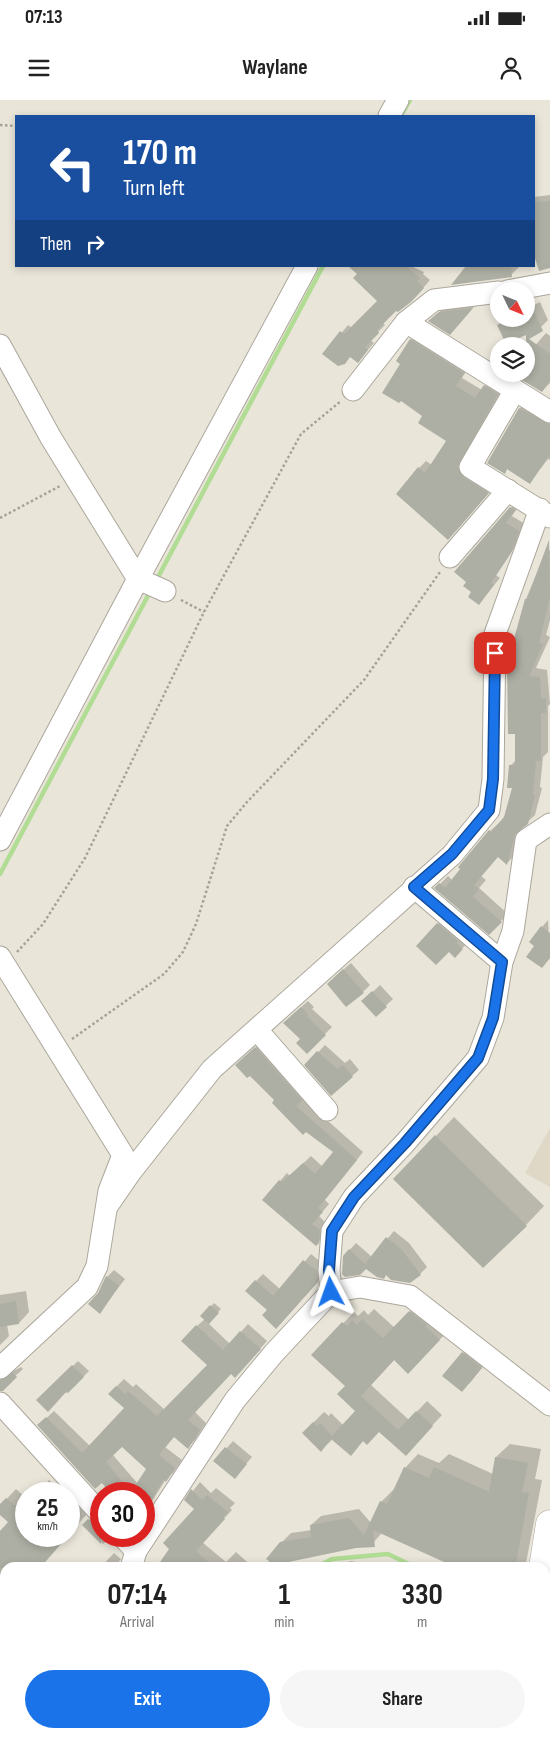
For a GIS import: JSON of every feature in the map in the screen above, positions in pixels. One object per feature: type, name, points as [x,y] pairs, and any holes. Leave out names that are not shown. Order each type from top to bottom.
[{"type":"highway","points":[[544,1562],[550,1524]]},
{"type":"street","points":[[390,115],[398,100]]},
{"type":"street","points":[[0,840],[142,580],[306,267]]},
{"type":"street","points":[[535,286],[550,283]]},
{"type":"street","points":[[354,390],[406,322],[434,300],[490,293]]},
{"type":"street","points":[[406,322],[550,412]]},
{"type":"street","points":[[0,344],[75,478],[142,580],[165,592]]},
{"type":"street","points":[[108,1205],[130,1173],[212,1070],[295,993],[452,854],[489,810],[493,779],[495,634],[545,513],[470,466],[515,390]]},
{"type":"street","points":[[450,556],[508,490]]},
{"type":"street","points":[[331,1292],[329,1270],[332,1231],[354,1197],[405,1143],[478,1058],[493,1018],[502,962],[513,932],[526,840],[550,824]]},
{"type":"street","points":[[414,887],[502,962]]},
{"type":"street","points":[[0,1368],[87,1287],[96,1266],[109,1191],[122,1154],[2,962]]},
{"type":"street","points":[[257,1030],[327,1110]]},
{"type":"street","points":[[130,1552],[235,1400],[274,1353],[331,1292],[360,1287],[410,1296],[550,1405]]},
{"type":"street","points":[[0,1403],[90,1502]]},
{"type":"path","points":[[0,126],[15,126]]},
{"type":"path","points":[[2,962],[43,924],[85,858],[204,612],[301,434],[354,390]]},
{"type":"path","points":[[0,518],[75,478]]},
{"type":"path","points":[[56,1050],[164,974],[183,952],[196,924],[227,826],[247,802],[364,680],[396,631],[422,600],[450,556]]},
{"type":"path","points":[[165,592],[204,612]]},
{"type":"shaded area","points":[[550,1128],[550,1187],[525,1173]]},
{"type":"building","points":[[550,201],[550,268],[539,271],[535,258],[535,202]]},
{"type":"building","points":[[349,267],[407,267],[420,278],[417,282],[424,288],[411,302],[398,312],[396,311],[377,330],[379,333],[365,347],[368,350],[358,363],[350,357],[345,364],[338,366],[322,354],[340,331],[344,334],[377,301],[353,278],[357,274]]},
{"type":"building","points":[[465,267],[511,267],[512,277],[451,285]]},
{"type":"building","points":[[473,308],[450,335],[428,321],[439,312]]},
{"type":"building","points":[[535,313],[543,331],[532,337],[526,337],[526,335],[522,337],[503,337],[498,328],[535,328]]},
{"type":"building","points":[[410,339],[464,373],[456,386],[475,398],[484,385],[498,394],[458,466],[463,477],[489,493],[448,540],[396,494],[418,467],[425,473],[446,441],[418,423],[422,416],[401,401],[399,403],[382,393],[400,364],[396,361]]},
{"type":"building","points":[[535,343],[550,354],[550,381],[542,392],[525,382],[535,382]]},
{"type":"building","points":[[519,408],[550,424],[550,454],[530,484],[507,469],[505,474],[487,463]]},
{"type":"building","points":[[510,507],[515,510],[506,523],[519,531],[511,553],[491,583],[494,585],[479,605],[468,597],[471,592],[463,586],[466,582],[454,572]]},
{"type":"building","points":[[549,540],[550,597],[539,643],[543,644],[529,676],[540,677],[541,698],[546,698],[546,713],[541,713],[541,761],[536,761],[533,795],[535,795],[528,824],[515,834],[507,865],[498,857],[474,885],[479,889],[473,897],[502,922],[489,935],[434,888],[439,883],[445,888],[460,869],[458,867],[489,830],[491,832],[504,817],[512,788],[507,788],[509,765],[515,765],[515,734],[508,734],[507,664],[525,599],[527,599]]},
{"type":"building","points":[[437,923],[458,941],[456,943],[463,949],[455,958],[449,952],[436,965],[416,946]]},
{"type":"building","points":[[541,926],[550,933],[550,958],[542,968],[526,957],[534,946],[529,942]]},
{"type":"building","points":[[343,969],[364,993],[346,1007],[327,984]]},
{"type":"building","points":[[372,991],[387,1007],[376,1017],[361,1001]]},
{"type":"building","points":[[301,1007],[308,1014],[307,1016],[326,1035],[307,1054],[296,1043],[300,1039],[283,1023]]},
{"type":"building","points":[[255,1047],[302,1100],[296,1106],[357,1160],[318,1208],[323,1212],[312,1224],[320,1230],[319,1243],[316,1246],[262,1200],[279,1180],[282,1182],[303,1163],[315,1174],[333,1152],[306,1132],[303,1135],[272,1103],[274,1100],[250,1076],[247,1078],[235,1065]]},
{"type":"building","points":[[317,1051],[337,1069],[343,1065],[353,1077],[331,1096],[304,1065]]},
{"type":"building","points":[[435,1135],[527,1226],[483,1268],[393,1179]]},
{"type":"building","points":[[386,1237],[402,1250],[421,1275],[410,1283],[391,1280],[386,1275],[384,1279],[377,1277],[366,1269],[360,1275],[345,1277],[342,1274],[343,1256],[349,1249],[365,1264]]},
{"type":"building","points":[[303,1260],[317,1271],[318,1282],[276,1329],[262,1315],[267,1310],[245,1291],[255,1280],[273,1296]]},
{"type":"building","points":[[106,1276],[119,1286],[100,1314],[88,1304],[98,1293]]},
{"type":"building","points":[[16,1301],[19,1324],[0,1327],[0,1304]]},
{"type":"building","points":[[210,1305],[219,1313],[209,1324],[200,1316]]},
{"type":"building","points":[[409,1311],[427,1325],[425,1326],[440,1340],[408,1374],[394,1360],[361,1396],[398,1430],[416,1411],[433,1426],[406,1456],[379,1432],[367,1445],[363,1441],[351,1456],[331,1439],[321,1452],[302,1433],[313,1422],[317,1426],[320,1423],[332,1436],[355,1411],[337,1394],[345,1386],[311,1355],[342,1322],[347,1326],[352,1320],[357,1325],[362,1319],[383,1338]]},
{"type":"building","points":[[196,1325],[223,1350],[240,1331],[261,1349],[235,1378],[231,1374],[188,1420],[200,1430],[188,1449],[174,1437],[159,1455],[175,1468],[166,1482],[164,1479],[155,1494],[155,1482],[138,1482],[146,1469],[122,1447],[106,1462],[123,1482],[90,1483],[37,1425],[46,1417],[82,1453],[124,1408],[108,1394],[116,1386],[125,1394],[128,1391],[157,1416],[207,1365],[181,1341]]},
{"type":"building","points":[[462,1352],[482,1368],[462,1392],[442,1376]]},
{"type":"building","points":[[72,1365],[84,1377],[68,1393],[66,1392],[48,1412],[36,1400]]},
{"type":"building","points":[[13,1373],[17,1377],[3,1391],[0,1391],[0,1380]]},
{"type":"building","points":[[225,1447],[247,1464],[235,1479],[213,1461]]},
{"type":"building","points":[[495,1457],[528,1463],[522,1492],[529,1493],[516,1562],[444,1562],[373,1530],[375,1547],[356,1548],[288,1562],[270,1562],[266,1559],[280,1542],[311,1537],[310,1525],[349,1518],[364,1535],[380,1501],[387,1504],[404,1467],[429,1478],[434,1467],[489,1492]]},
{"type":"building","points":[[191,1489],[202,1500],[207,1495],[228,1512],[223,1517],[225,1519],[196,1551],[208,1562],[160,1562],[169,1549],[163,1543],[194,1509],[184,1500]]},
{"type":"building","points":[[6,1498],[15,1505],[15,1547],[58,1547],[45,1562],[0,1562],[0,1531],[8,1522],[0,1515],[0,1504]]},
{"type":"building","points":[[88,1519],[90,1521],[90,1533],[82,1525]]},
{"type":"waterway","points":[[402,115],[410,100]]},
{"type":"waterway","points":[[156,581],[322,267]]},
{"type":"waterway","points":[[0,874],[151,590]]},
{"type":"waterway","points":[[326,1562],[332,1559],[388,1554],[405,1562]]},
{"type":"route","points":[[331,1292],[329,1270],[332,1231],[354,1197],[405,1143],[478,1058],[493,1018],[502,962],[414,887],[452,854],[489,810],[493,779],[495,653]]}]
